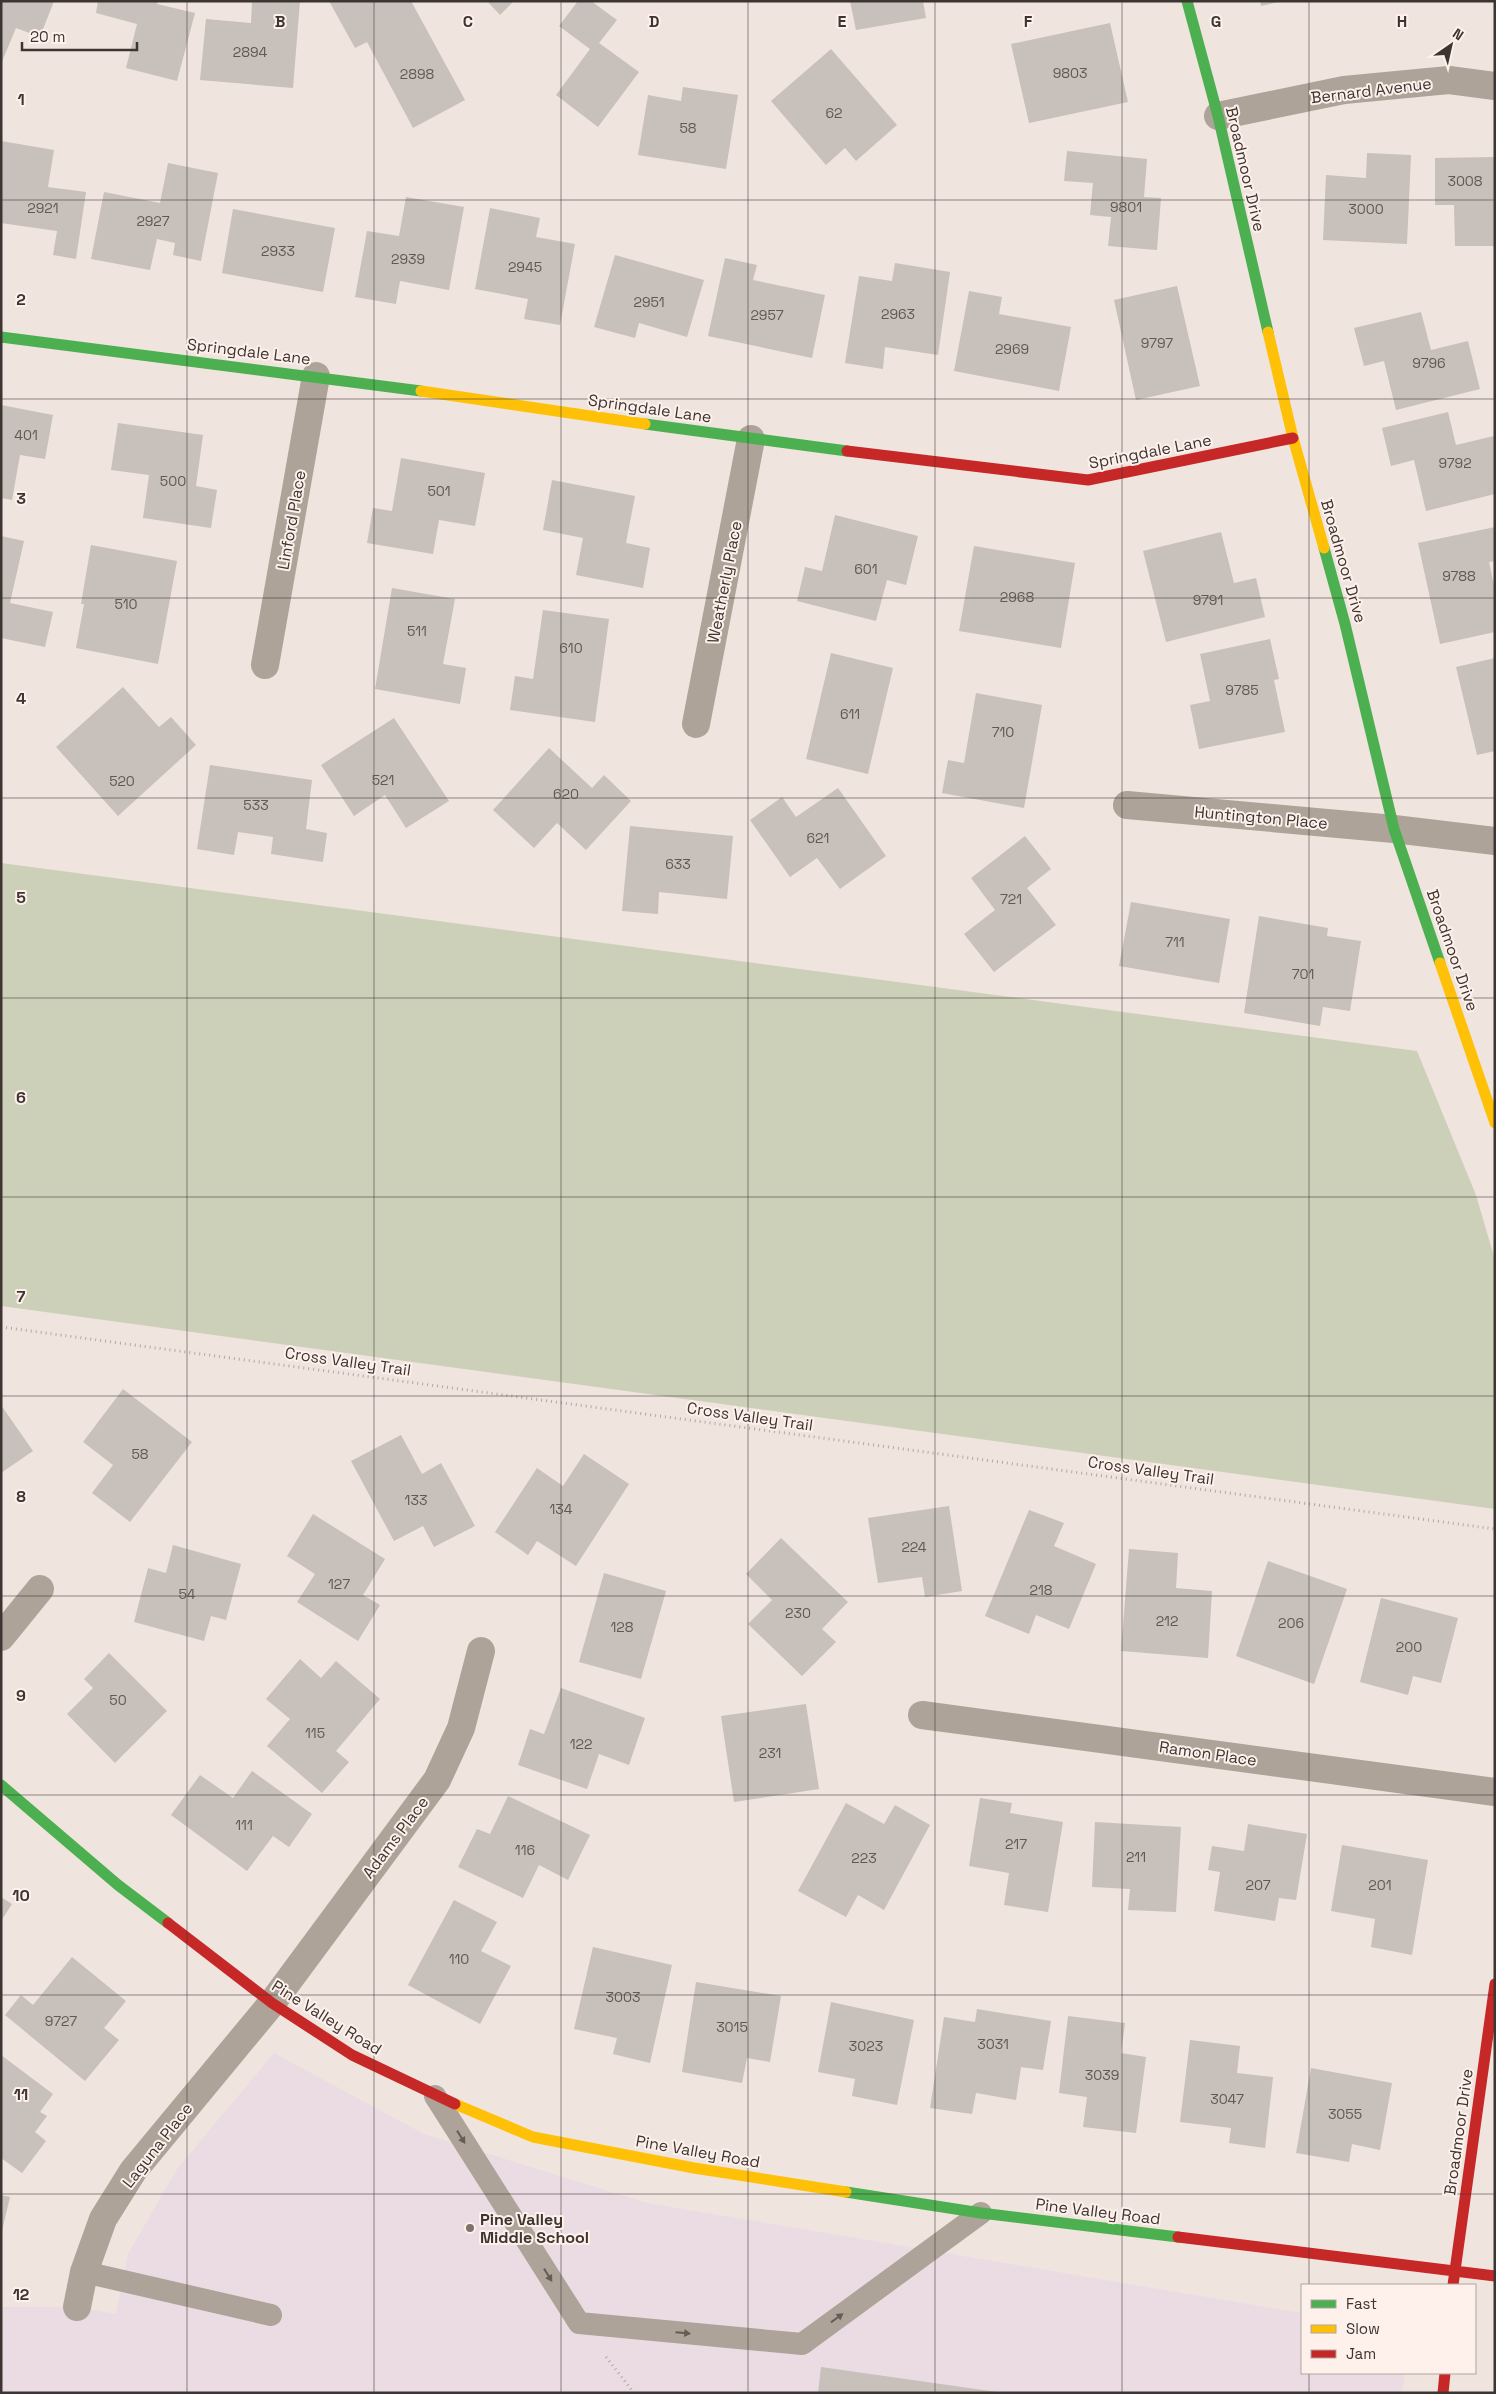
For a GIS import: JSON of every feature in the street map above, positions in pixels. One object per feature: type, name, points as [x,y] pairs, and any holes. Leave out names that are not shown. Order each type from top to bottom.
[{"type":"street","name":"Broadmoor Drive","points":[[1187,1],[1218,116],[1293,438],[1345,624],[1394,829],[1495,1123]]},
{"type":"street","name":"Bernard Avenue","points":[[1218,116],[1344,90],[1449,80],[1495,86]]},
{"type":"street","name":"Springdale Lane","points":[[1,337],[316,376],[751,439],[1088,480],[1293,438]]},
{"type":"street","name":"Linford Place","points":[[265,665],[316,376]]},
{"type":"street","name":"Weatherly Place","points":[[696,724],[751,439]]},
{"type":"street","name":"Huntington Place","points":[[1127,805],[1394,829],[1495,841]]},
{"type":"street","points":[[1,1637],[40,1589]]},
{"type":"street","name":"Adams Place","points":[[272,2003],[437,1780],[461,1728],[481,1651]]},
{"type":"street","name":"Ramon Place","points":[[922,1715],[1495,1792]]},
{"type":"street","name":"Pine Valley Road","points":[[1,1785],[118,1884],[272,2003],[352,2055],[435,2096],[533,2137],[694,2168],[981,2213],[1495,2276]]},
{"type":"street","name":"Broadmoor Drive","points":[[1454,2284],[1495,1984]]},
{"type":"street","name":"Laguna Place","points":[[77,2307],[84,2272],[104,2219],[133,2171],[272,2003]]},
{"type":"street","points":[[1444,2393],[1445,2374]]},
{"type":"lane","points":[[435,2096],[579,2323],[802,2344],[981,2213]]},
{"type":"lane","points":[[84,2272],[271,2315]]},
{"type":"path","name":"Cross Valley Trail","points":[[1,1327],[1495,1529]]},
{"type":"shaded area","name":"Pine Valley Middle School","points":[[274,2053],[424,2134],[647,2203],[1301,2313],[1301,2374],[1405,2374],[1402,2393],[1,2393],[1,2307],[77,2307],[116,2314],[128,2254],[177,2169]]},
{"type":"green space","points":[[1,863],[1417,1051],[1476,1195],[1495,1260],[1495,1509],[1,1306]]},
{"type":"building","points":[[1,1],[54,1],[40,37],[16,28],[1,64]]},
{"type":"building","points":[[98,1],[158,1],[157,4],[195,13],[177,81],[126,68],[137,24],[96,13]]},
{"type":"building","points":[[252,1],[300,1],[293,88],[200,80],[206,19],[251,23]]},
{"type":"building","points":[[329,1],[411,1],[465,100],[413,128],[367,42],[355,48]]},
{"type":"building","points":[[487,1],[514,1],[500,15]]},
{"type":"building","points":[[578,1],[591,1],[617,20],[599,43],[639,72],[598,127],[556,95],[590,49],[559,26]]},
{"type":"building","points":[[850,1],[923,1],[926,18],[856,30]]},
{"type":"building","points":[[1260,1],[1277,1],[1278,2],[1261,6]]},
{"type":"building","points":[[1110,23],[1128,102],[1029,123],[1011,44]]},
{"type":"building","points":[[831,49],[897,125],[856,161],[845,148],[826,165],[771,101]]},
{"type":"building","points":[[683,87],[738,95],[726,169],[638,155],[648,95],[681,101]]},
{"type":"building","points":[[1,141],[54,150],[48,187],[86,192],[76,259],[53,255],[57,231],[1,223]]},
{"type":"building","points":[[1067,151],[1147,159],[1144,197],[1161,198],[1157,250],[1108,246],[1111,217],[1090,215],[1093,183],[1064,181]]},
{"type":"building","points":[[1367,153],[1411,155],[1407,244],[1323,240],[1326,175],[1366,178]]},
{"type":"building","points":[[1495,157],[1495,246],[1455,246],[1454,205],[1435,205],[1435,158]]},
{"type":"building","points":[[168,163],[218,173],[201,261],[173,255],[175,243],[157,239],[150,270],[91,259],[104,192],[160,203]]},
{"type":"building","points":[[406,197],[464,207],[449,290],[400,281],[396,304],[355,297],[367,231],[399,236]]},
{"type":"building","points":[[490,208],[540,218],[536,237],[575,244],[560,325],[524,319],[528,299],[475,289]]},
{"type":"building","points":[[233,209],[335,228],[323,292],[222,273]]},
{"type":"building","points":[[615,255],[704,280],[687,337],[639,323],[635,338],[594,327]]},
{"type":"building","points":[[725,258],[757,265],[753,280],[825,295],[812,358],[708,336]]},
{"type":"building","points":[[895,263],[950,272],[938,355],[885,347],[883,369],[845,363],[859,276],[892,281]]},
{"type":"building","points":[[1177,286],[1200,386],[1136,400],[1114,300]]},
{"type":"building","points":[[969,291],[1002,297],[999,314],[1071,327],[1059,391],[954,371]]},
{"type":"building","points":[[1421,312],[1431,350],[1468,341],[1480,389],[1396,410],[1384,361],[1364,366],[1354,328]]},
{"type":"building","points":[[1,405],[53,415],[45,459],[20,455],[12,500],[1,498]]},
{"type":"building","points":[[1448,412],[1456,445],[1494,436],[1495,494],[1426,511],[1414,460],[1391,466],[1382,428]]},
{"type":"building","points":[[118,423],[203,435],[196,486],[217,490],[211,528],[143,518],[149,475],[111,470]]},
{"type":"building","points":[[401,458],[485,473],[475,526],[439,520],[433,554],[367,543],[373,508],[392,511]]},
{"type":"building","points":[[552,480],[635,496],[626,543],[650,548],[643,588],[576,575],[583,538],[543,530]]},
{"type":"building","points":[[835,515],[918,536],[906,585],[887,580],[876,621],[797,601],[805,567],[822,571]]},
{"type":"building","points":[[1495,527],[1495,561],[1489,562],[1495,590],[1495,632],[1440,644],[1418,543]]},
{"type":"building","points":[[1221,532],[1234,583],[1256,578],[1265,617],[1166,642],[1143,551]]},
{"type":"building","points":[[1,536],[24,541],[10,603],[53,612],[45,647],[1,638]]},
{"type":"building","points":[[91,545],[177,561],[158,664],[76,648],[84,604],[81,604]]},
{"type":"building","points":[[974,546],[1075,563],[1061,648],[959,631]]},
{"type":"building","points":[[392,588],[455,599],[443,664],[466,668],[460,704],[375,689]]},
{"type":"building","points":[[543,610],[609,619],[595,722],[510,710],[515,676],[533,679]]},
{"type":"building","points":[[1270,639],[1279,679],[1274,680],[1285,732],[1199,749],[1190,705],[1210,701],[1200,654]]},
{"type":"building","points":[[831,653],[893,668],[868,774],[806,759]]},
{"type":"building","points":[[1495,658],[1495,751],[1477,755],[1456,667]]},
{"type":"building","points":[[123,687],[159,727],[171,717],[196,745],[118,816],[56,747]]},
{"type":"building","points":[[976,693],[1042,705],[1024,808],[942,793],[948,760],[964,763]]},
{"type":"building","points":[[394,718],[449,801],[406,828],[385,795],[354,816],[321,765]]},
{"type":"building","points":[[549,748],[592,788],[604,775],[631,801],[586,850],[557,823],[534,848],[493,810]]},
{"type":"building","points":[[210,765],[312,780],[306,829],[327,833],[323,862],[271,854],[273,837],[238,832],[234,855],[197,849]]},
{"type":"building","points":[[838,788],[886,856],[840,889],[817,858],[790,877],[750,820],[782,797],[796,817]]},
{"type":"building","points":[[630,826],[733,836],[727,899],[659,892],[658,914],[622,911]]},
{"type":"building","points":[[1025,836],[1051,869],[1027,888],[1056,925],[994,972],[964,934],[995,910],[971,878]]},
{"type":"building","points":[[1131,902],[1230,919],[1219,983],[1119,966]]},
{"type":"building","points":[[1259,916],[1328,928],[1327,936],[1361,941],[1350,1011],[1323,1007],[1320,1026],[1244,1013]]},
{"type":"building","points":[[123,1389],[192,1442],[130,1522],[92,1493],[113,1465],[83,1442]]},
{"type":"building","points":[[1,1405],[33,1451],[1,1473]]},
{"type":"building","points":[[401,1435],[422,1474],[441,1463],[475,1526],[434,1547],[423,1526],[394,1541],[351,1461]]},
{"type":"building","points":[[584,1454],[629,1484],[576,1566],[537,1541],[528,1555],[495,1532],[537,1468],[563,1486]]},
{"type":"building","points":[[949,1506],[962,1591],[925,1597],[922,1577],[878,1583],[868,1518]]},
{"type":"building","points":[[1029,1510],[1064,1523],[1054,1546],[1096,1564],[1069,1629],[1036,1615],[1029,1634],[985,1616]]},
{"type":"building","points":[[313,1514],[385,1559],[363,1595],[380,1605],[358,1641],[297,1602],[315,1574],[287,1556]]},
{"type":"building","points":[[781,1538],[848,1602],[822,1629],[836,1642],[802,1676],[748,1624],[772,1600],[746,1574]]},
{"type":"building","points":[[173,1545],[241,1564],[226,1620],[211,1616],[204,1641],[134,1622],[148,1568],[166,1573]]},
{"type":"building","points":[[1129,1549],[1178,1553],[1176,1588],[1212,1591],[1208,1658],[1121,1651]]},
{"type":"building","points":[[1268,1561],[1347,1589],[1314,1684],[1236,1656]]},
{"type":"building","points":[[604,1573],[666,1591],[641,1679],[579,1662]]},
{"type":"building","points":[[1381,1598],[1458,1618],[1441,1683],[1413,1676],[1408,1695],[1360,1682]]},
{"type":"building","points":[[109,1653],[167,1711],[115,1763],[67,1714],[93,1688],[84,1679]]},
{"type":"building","points":[[300,1659],[321,1678],[336,1661],[380,1699],[336,1751],[349,1762],[322,1793],[267,1746],[290,1719],[266,1699]]},
{"type":"building","points":[[561,1688],[645,1718],[629,1765],[599,1754],[587,1789],[518,1765],[530,1729],[544,1734]]},
{"type":"building","points":[[806,1704],[819,1789],[734,1802],[721,1716]]},
{"type":"building","points":[[252,1771],[312,1814],[289,1847],[273,1836],[247,1871],[171,1815],[200,1775],[233,1798]]},
{"type":"building","points":[[508,1796],[590,1835],[568,1880],[539,1865],[523,1898],[458,1867],[477,1829],[490,1834]]},
{"type":"building","points":[[980,1798],[1012,1803],[1010,1813],[1063,1822],[1048,1912],[1004,1905],[1009,1873],[969,1866]]},
{"type":"building","points":[[846,1803],[884,1824],[895,1805],[930,1825],[884,1910],[858,1895],[846,1917],[798,1891]]},
{"type":"building","points":[[1095,1822],[1181,1827],[1176,1912],[1128,1910],[1130,1889],[1092,1887]]},
{"type":"building","points":[[1248,1824],[1307,1834],[1296,1900],[1279,1898],[1275,1921],[1214,1911],[1220,1872],[1208,1870],[1212,1846],[1244,1851]]},
{"type":"building","points":[[1342,1845],[1428,1860],[1412,1955],[1371,1947],[1375,1919],[1331,1911]]},
{"type":"building","points":[[1,1897],[12,1904],[1,1921]]},
{"type":"building","points":[[454,1900],[497,1922],[481,1951],[511,1966],[480,2024],[408,1985]]},
{"type":"building","points":[[593,1947],[672,1965],[650,2063],[613,2054],[617,2038],[574,2029]]},
{"type":"building","points":[[72,1957],[126,2001],[104,2028],[119,2040],[85,2081],[5,2015],[21,1995],[33,2005]]},
{"type":"building","points":[[696,1982],[781,1996],[770,2062],[747,2058],[742,2083],[682,2072]]},
{"type":"building","points":[[831,2002],[914,2020],[897,2105],[852,2096],[855,2079],[818,2072]]},
{"type":"building","points":[[977,2009],[1051,2021],[1043,2070],[1021,2067],[1016,2100],[976,2093],[972,2114],[930,2108],[944,2017],[975,2022]]},
{"type":"building","points":[[1068,2016],[1125,2023],[1121,2053],[1146,2057],[1136,2133],[1083,2127],[1087,2097],[1059,2093]]},
{"type":"building","points":[[1190,2040],[1240,2046],[1237,2073],[1273,2077],[1265,2148],[1229,2143],[1231,2128],[1180,2122]]},
{"type":"building","points":[[1,2055],[53,2094],[40,2112],[47,2116],[35,2132],[46,2141],[22,2173],[1,2158]]},
{"type":"building","points":[[1311,2068],[1392,2083],[1380,2150],[1352,2144],[1349,2162],[1296,2153]]},
{"type":"building","points":[[1,2195],[10,2197],[2,2231],[1,2231]]},
{"type":"building","points":[[821,2367],[997,2392],[818,2393]]},
{"type":"traffic: fast","points":[[1187,1],[1218,116],[1268,332]]},
{"type":"traffic: fast","points":[[1,337],[421,391]]},
{"type":"traffic: fast","points":[[645,424],[847,451]]},
{"type":"traffic: fast","points":[[1324,548],[1345,624],[1394,829],[1440,963]]},
{"type":"traffic: fast","points":[[1,1785],[118,1885],[168,1923]]},
{"type":"traffic: fast","points":[[846,2192],[981,2213],[1178,2237]]},
{"type":"traffic: slow","points":[[1268,332],[1293,438],[1324,548]]},
{"type":"traffic: slow","points":[[421,391],[645,424]]},
{"type":"traffic: slow","points":[[1440,963],[1495,1123]]},
{"type":"traffic: slow","points":[[455,2104],[533,2137],[694,2168],[846,2192]]},
{"type":"traffic: jam","points":[[847,451],[1088,480],[1293,438]]},
{"type":"traffic: jam","points":[[168,1923],[272,2003],[352,2055],[455,2104]]},
{"type":"traffic: jam","points":[[1453,2284],[1495,1984]]},
{"type":"traffic: jam","points":[[1178,2237],[1495,2276]]},
{"type":"traffic: jam","points":[[1443,2393],[1445,2374]]},
{"type":"place","name":"Pine Valley Middle School","points":[[470,2228]]}]
